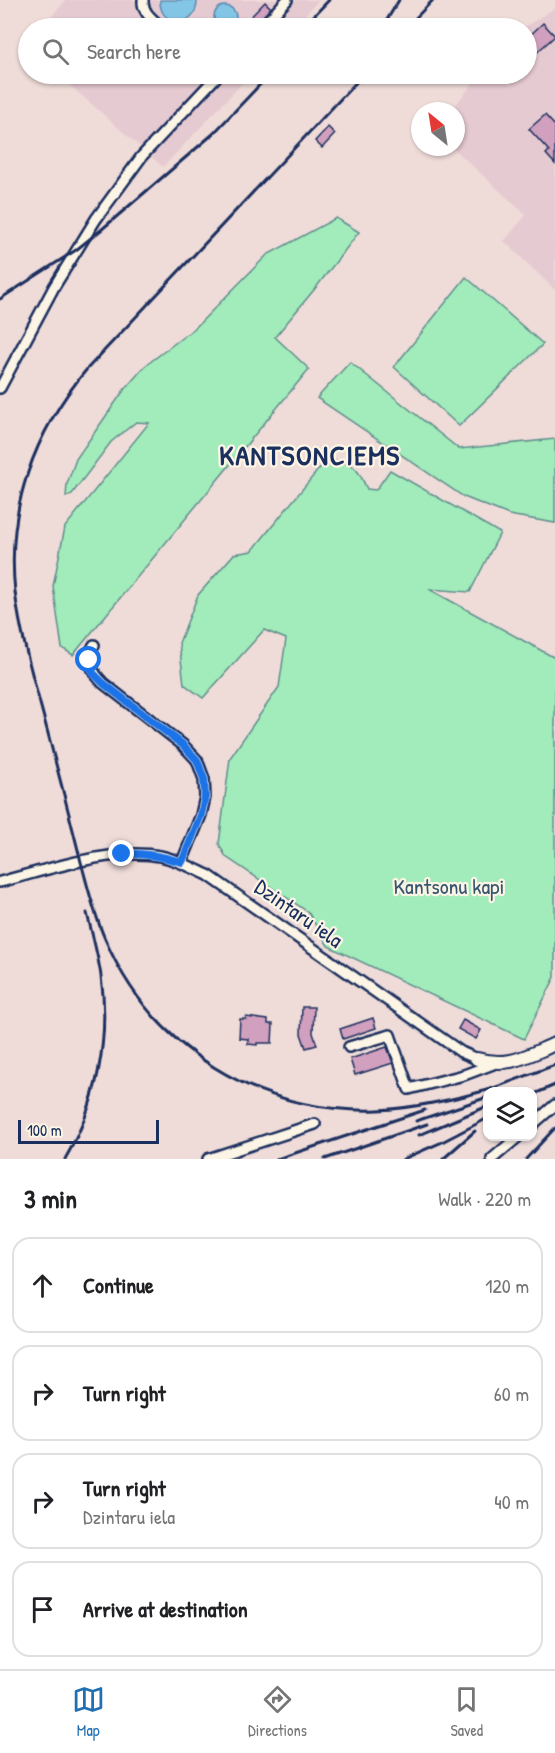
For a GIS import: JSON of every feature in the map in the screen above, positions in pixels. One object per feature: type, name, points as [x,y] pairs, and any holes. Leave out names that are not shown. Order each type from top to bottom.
[{"type":"street","points":[[143,0],[144,11],[151,18]]},
{"type":"street","points":[[270,18],[287,0]]},
{"type":"street","points":[[0,388],[54,287],[91,226],[142,156],[205,84]]},
{"type":"street","points":[[94,645],[89,660],[93,673],[183,745],[197,760],[204,779],[205,797],[201,815],[182,862]]},
{"type":"street","name":"Dzintaru iela","points":[[0,882],[122,854],[161,856],[182,862],[208,875],[461,1052],[493,1064],[515,1061],[555,1044]]},
{"type":"street","points":[[349,1047],[390,1035],[409,1089],[464,1075],[493,1064]]},
{"type":"street","points":[[537,1121],[555,1105]]},
{"type":"street","points":[[208,1159],[315,1124]]},
{"type":"street","points":[[493,1158],[514,1141]]},
{"type":"shaded area","points":[[66,0],[319,0],[302,18],[50,18]]},
{"type":"shaded area","points":[[555,8],[555,290],[504,241],[526,215],[462,156],[465,156],[465,102],[458,102],[473,84],[537,84],[537,19]]},
{"type":"shaded area","points":[[68,84],[242,84],[163,167]]},
{"type":"green space","points":[[336,218],[359,232],[275,337],[309,369],[73,655],[62,648],[53,586],[65,527],[149,423],[136,422],[111,442],[72,494],[66,497],[67,484],[76,459],[124,390],[145,366],[196,327],[267,255]]},
{"type":"green space","points":[[466,277],[543,344],[459,426],[394,367]]},
{"type":"green space","points":[[350,362],[459,449],[555,439],[555,523],[509,515],[464,497],[317,398]]},
{"type":"green space","name":"Kantsonu kapi","points":[[327,459],[353,466],[367,489],[376,490],[390,470],[500,533],[470,592],[429,589],[555,658],[555,977],[524,1039],[328,946],[308,912],[226,857],[219,844],[230,758],[279,687],[286,639],[264,630],[203,698],[184,684],[179,643],[198,595],[234,554],[252,551]]},
{"type":"water","points":[[160,0],[197,0],[196,10],[188,18],[169,18],[161,10]]},
{"type":"water","points":[[225,6],[233,9],[236,18],[214,17],[217,9]]},
{"type":"building","points":[[265,2],[271,8],[261,18],[250,18]]},
{"type":"building","points":[[543,23],[555,36],[537,52],[537,29]]},
{"type":"building","points":[[545,115],[555,126],[555,164],[546,154],[549,151],[529,129]]},
{"type":"building","points":[[328,127],[335,134],[322,148],[315,141]]},
{"type":"building","points":[[302,1007],[314,1007],[313,1033],[317,1045],[306,1048],[301,1034]]},
{"type":"building","points":[[246,1017],[268,1020],[268,1024],[273,1024],[272,1043],[248,1044],[248,1039],[239,1038],[240,1019],[246,1019]]},
{"type":"building","points":[[373,1018],[376,1028],[343,1039],[340,1029]]},
{"type":"building","points":[[463,1020],[481,1030],[476,1039],[458,1029]]},
{"type":"building","points":[[387,1047],[393,1063],[355,1075],[350,1059]]},
{"type":"railway","points":[[312,18],[329,0]]},
{"type":"railway","points":[[388,18],[399,0]]},
{"type":"railway","points":[[416,18],[433,0]]},
{"type":"railway","points":[[0,299],[76,250],[101,230],[213,134],[260,84]]},
{"type":"railway","points":[[355,84],[87,369],[68,393],[39,445],[20,502],[13,561],[15,592],[27,653],[94,911],[125,978],[151,1013],[180,1042],[214,1067],[251,1087],[291,1100],[334,1108],[378,1110],[439,1102],[483,1091]]},
{"type":"railway","points":[[65,1159],[93,1094],[102,1048],[104,1024],[101,976],[87,913]]},
{"type":"railway","points":[[496,1087],[555,1065]]},
{"type":"railway","points":[[537,1093],[555,1085]]},
{"type":"railway","points":[[416,1121],[483,1099]]},
{"type":"railway","points":[[419,1135],[483,1108]]},
{"type":"railway","points":[[277,1159],[425,1110]]},
{"type":"railway","points":[[403,1159],[483,1121]]},
{"type":"railway","points":[[325,1159],[427,1124]]},
{"type":"railway","points":[[526,1159],[555,1128]]},
{"type":"railway","points":[[443,1159],[475,1131]]},
{"type":"district","name":"KANTSONCIEMS","points":[[310,455]]},
{"type":"route","points":[[89,660],[93,673],[103,683],[183,745],[197,760],[204,779],[205,797],[201,815],[182,862],[161,856],[122,854]]}]
